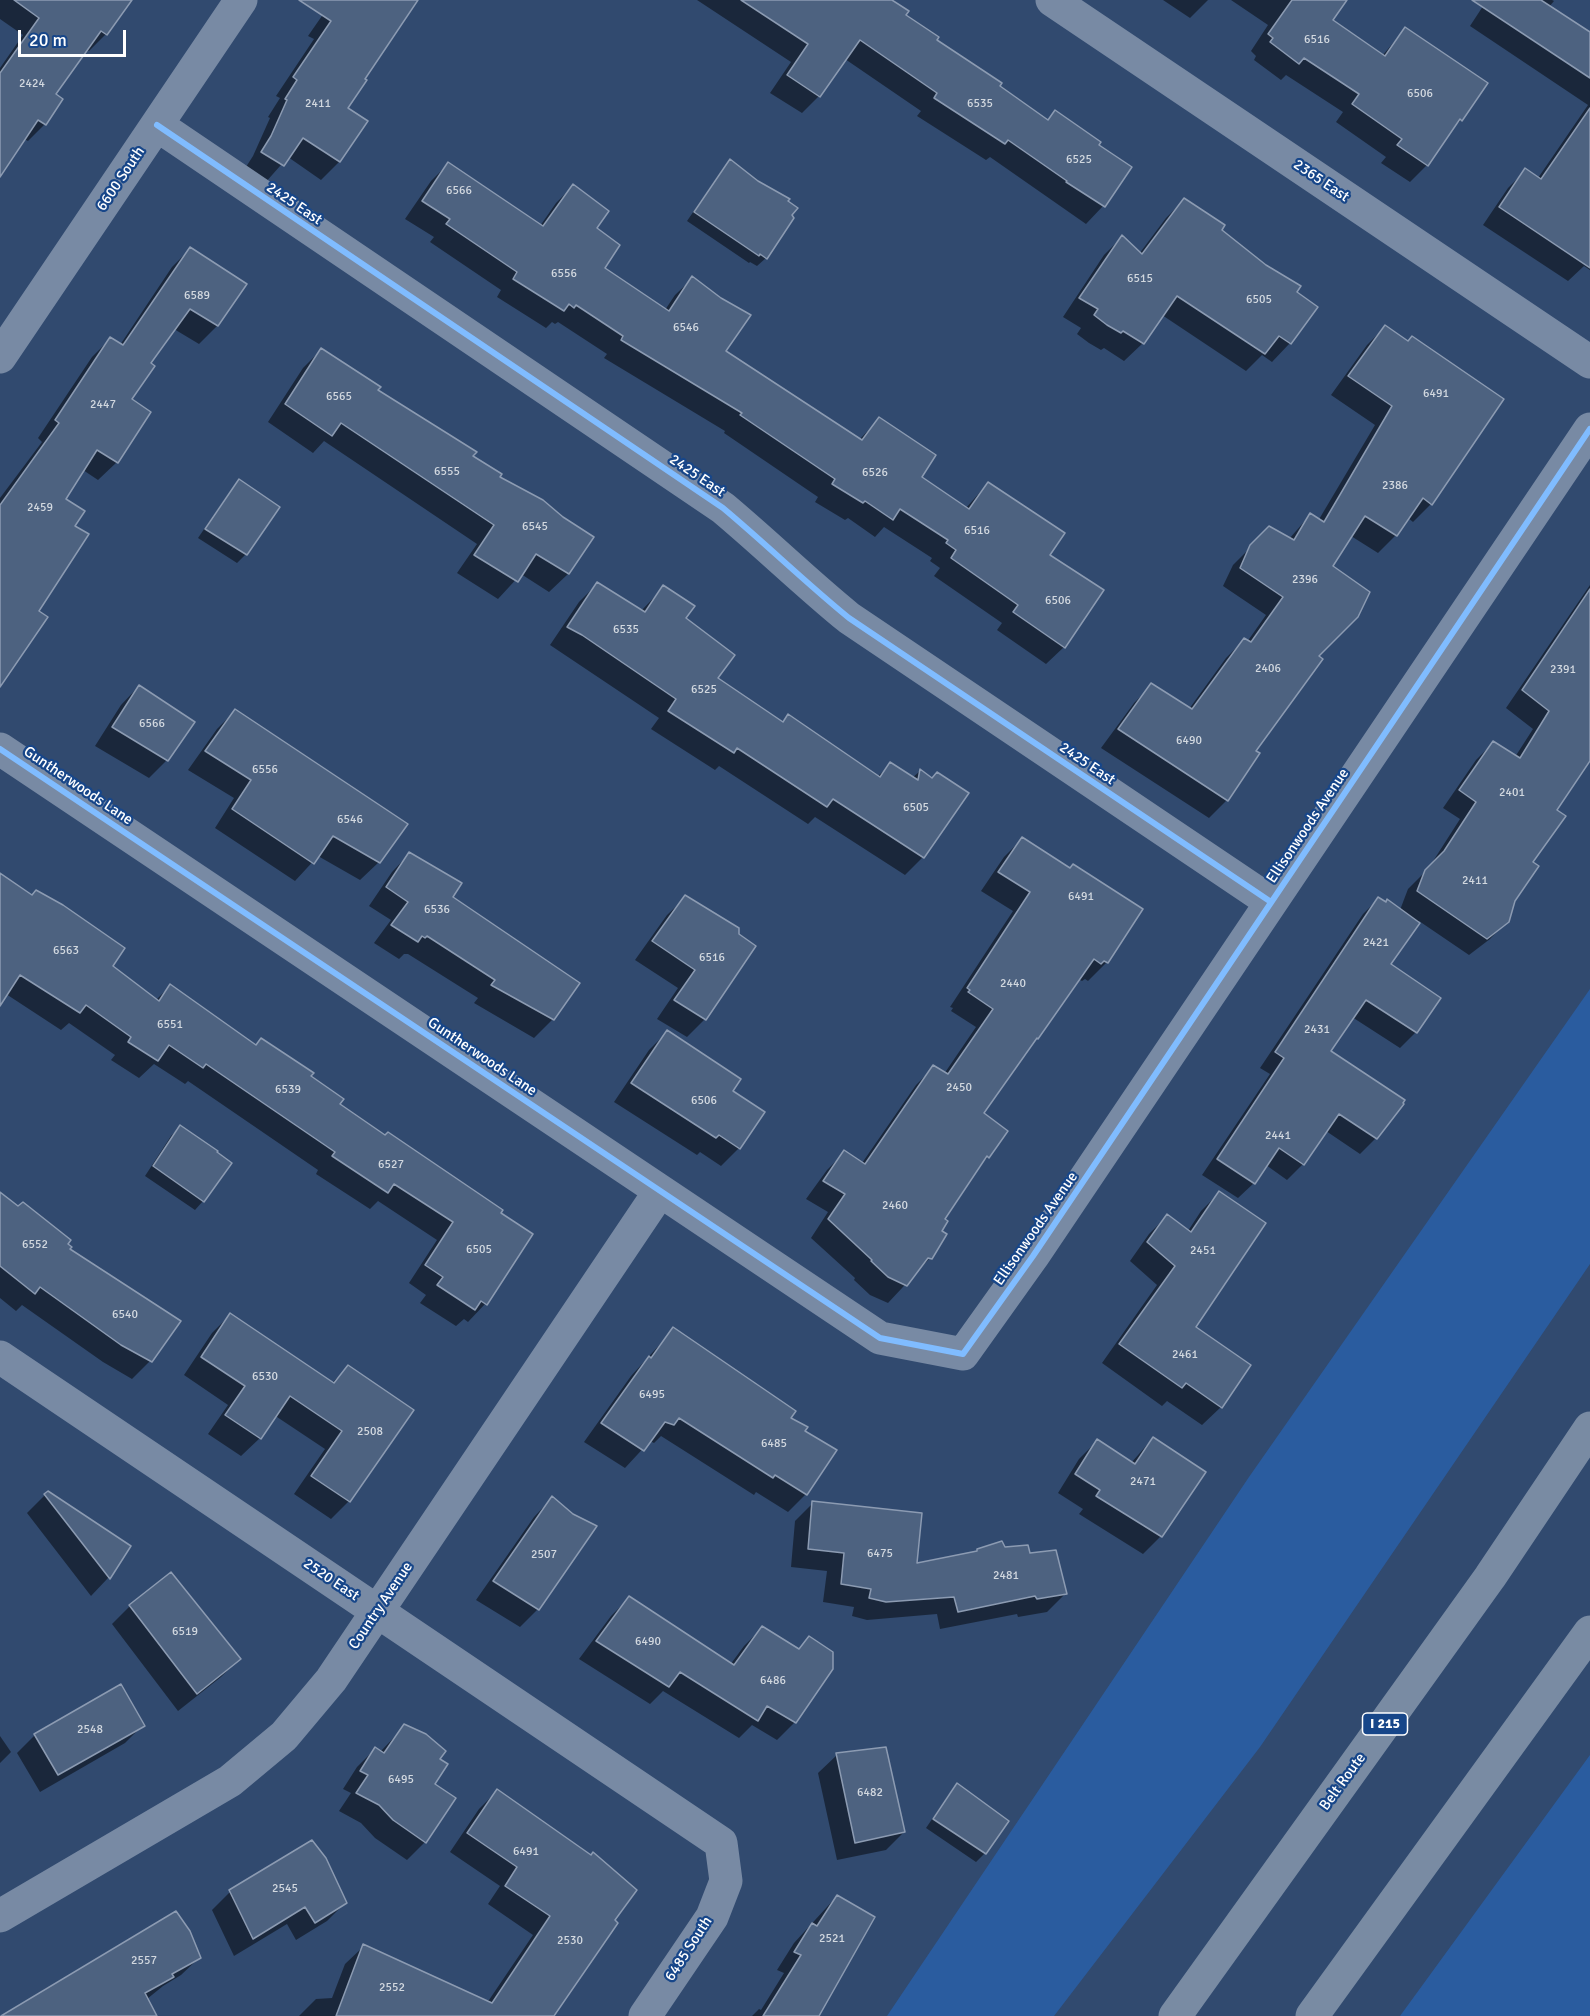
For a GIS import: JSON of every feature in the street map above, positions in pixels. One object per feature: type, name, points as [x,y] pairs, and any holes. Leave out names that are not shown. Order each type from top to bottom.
[{"type":"highway","name":"Belt Route","points":[[1175,2016],[1490,1577],[1590,1428]]},
{"type":"highway","points":[[1312,2016],[1590,1632]]},
{"type":"street","name":"6600 South","points":[[0,357],[242,0]]},
{"type":"street","name":"2365 East","points":[[1052,0],[1590,362]]},
{"type":"street","name":"2425 East","points":[[157,126],[723,508],[766,543],[810,586],[849,618],[1271,902]]},
{"type":"street","name":"Ellisonwoods Avenue","points":[[963,1354],[1033,1257],[1590,429]]},
{"type":"street","name":"Guntherwoods Lane","points":[[0,748],[880,1338],[963,1354]]},
{"type":"street","name":"Country Avenue","points":[[0,1916],[230,1781],[284,1736],[331,1680],[660,1191]]},
{"type":"street","name":"2520 East","points":[[0,1357],[721,1844]]},
{"type":"street","name":"6485 South","points":[[645,2016],[712,1917],[726,1881],[721,1844]]},
{"type":"shaded area","points":[[1590,989],[1590,1264],[1260,1747],[1054,2016],[887,2016],[1249,1477]]},
{"type":"shaded area","points":[[1590,1755],[1590,2016],[1400,2016]]},
{"type":"building","points":[[14,0],[132,0],[107,35],[101,31],[56,94],[63,99],[46,125],[38,120],[0,177],[0,73],[39,18]]},
{"type":"building","points":[[299,0],[418,0],[348,108],[368,121],[340,162],[303,138],[284,166],[261,152],[271,136],[287,100],[285,99],[297,80],[293,77],[331,21]]},
{"type":"building","points":[[741,0],[892,0],[909,11],[906,15],[939,37],[937,40],[1002,83],[1000,86],[1048,120],[1055,110],[1101,142],[1099,145],[1132,167],[1105,207],[1008,140],[1005,144],[934,98],[937,93],[860,40],[820,97],[787,75],[808,44]]},
{"type":"building","points":[[1292,0],[1347,0],[1333,20],[1385,56],[1405,27],[1488,83],[1428,166],[1397,145],[1402,139],[1352,104],[1359,94],[1304,58],[1299,64],[1270,42],[1273,38],[1268,34]]},
{"type":"building","points":[[1472,0],[1541,0],[1590,32],[1590,78]]},
{"type":"building","points":[[1590,108],[1590,268],[1499,207],[1525,168],[1541,179]]},
{"type":"building","points":[[730,159],[758,181],[790,199],[788,201],[798,208],[767,259],[760,254],[759,256],[694,212]]},
{"type":"building","points":[[448,162],[543,226],[573,184],[609,211],[597,228],[620,245],[605,268],[669,311],[692,276],[721,298],[751,315],[726,351],[862,440],[879,417],[936,455],[922,477],[969,509],[988,482],[1065,533],[1050,555],[1104,590],[1065,648],[1013,612],[1018,605],[951,558],[956,550],[946,543],[948,540],[900,509],[893,520],[865,501],[863,503],[832,484],[835,479],[740,415],[742,413],[621,340],[623,336],[576,305],[574,308],[569,304],[564,311],[513,279],[517,272],[446,224],[450,219],[422,201]]},
{"type":"building","points":[[1184,198],[1225,225],[1222,230],[1266,265],[1301,286],[1297,292],[1318,307],[1291,344],[1279,336],[1265,354],[1177,296],[1144,344],[1123,331],[1121,333],[1107,325],[1094,315],[1098,309],[1079,298],[1122,235],[1142,254]]},
{"type":"building","points":[[190,247],[247,284],[218,326],[190,309],[151,363],[155,366],[132,399],[151,412],[118,463],[97,450],[66,499],[85,511],[75,526],[89,534],[39,611],[48,617],[0,687],[0,505],[59,423],[55,420],[110,337],[123,345]]},
{"type":"building","points":[[1385,325],[1408,341],[1412,336],[1504,399],[1432,505],[1423,498],[1397,536],[1365,516],[1333,566],[1370,592],[1358,617],[1319,656],[1323,659],[1256,751],[1260,753],[1228,801],[1118,729],[1151,683],[1192,709],[1244,638],[1251,642],[1283,597],[1240,568],[1250,545],[1269,526],[1294,540],[1310,513],[1324,522],[1392,406],[1348,376]]},
{"type":"building","points":[[321,348],[381,387],[378,390],[477,452],[473,456],[502,474],[500,477],[543,500],[563,517],[594,537],[569,574],[536,554],[518,582],[474,555],[494,525],[341,423],[332,436],[285,404]]},
{"type":"building","points":[[239,479],[280,507],[247,555],[205,529]]},
{"type":"building","points":[[597,582],[645,612],[663,585],[695,606],[686,618],[735,655],[718,678],[783,722],[788,714],[880,777],[890,762],[918,780],[920,769],[932,778],[937,772],[969,793],[924,858],[833,799],[827,807],[737,748],[734,753],[668,711],[676,699],[567,627]]},
{"type":"building","points":[[1590,589],[1590,761],[1557,810],[1566,816],[1533,862],[1539,866],[1515,901],[1509,922],[1487,939],[1417,891],[1425,870],[1444,851],[1476,802],[1459,790],[1493,741],[1520,758],[1549,711],[1522,690]]},
{"type":"building","points":[[139,685],[195,722],[168,761],[112,727]]},
{"type":"building","points":[[235,709],[408,824],[380,863],[333,836],[314,864],[232,809],[251,780],[205,751]]},
{"type":"building","points":[[1022,837],[1070,868],[1073,864],[1143,909],[1108,963],[1104,961],[1101,964],[1094,959],[984,1113],[1008,1131],[989,1158],[987,1156],[945,1219],[948,1221],[942,1231],[947,1234],[932,1259],[928,1258],[907,1286],[888,1277],[828,1219],[845,1194],[823,1181],[844,1150],[865,1164],[933,1065],[948,1074],[993,1009],[968,992],[970,990],[967,988],[1030,892],[998,872]]},
{"type":"building","points":[[409,852],[462,883],[453,897],[580,983],[554,1020],[491,985],[495,980],[427,936],[425,938],[422,936],[418,942],[391,925],[408,902],[386,887]]},
{"type":"building","points":[[0,873],[32,895],[36,890],[63,905],[125,948],[113,966],[159,1001],[170,984],[256,1045],[261,1038],[314,1073],[311,1076],[344,1099],[340,1104],[385,1135],[388,1132],[503,1210],[501,1213],[533,1234],[487,1305],[481,1301],[475,1310],[437,1285],[443,1277],[425,1265],[453,1222],[394,1184],[388,1193],[332,1156],[335,1152],[206,1064],[203,1068],[169,1045],[158,1061],[128,1042],[131,1037],[86,1005],[80,1013],[20,975],[0,1006]]},
{"type":"building","points":[[685,895],[739,928],[739,934],[756,946],[706,1020],[674,1000],[695,970],[652,941]]},
{"type":"building","points":[[1378,897],[1386,902],[1387,899],[1420,923],[1391,964],[1441,998],[1417,1033],[1366,1000],[1331,1051],[1405,1100],[1404,1104],[1377,1139],[1339,1114],[1304,1165],[1279,1148],[1255,1184],[1217,1159],[1284,1058],[1275,1052]]},
{"type":"building","points":[[667,1030],[741,1079],[733,1091],[765,1112],[740,1149],[719,1135],[716,1138],[631,1083]]},
{"type":"building","points":[[180,1125],[232,1163],[204,1202],[153,1166]]},
{"type":"building","points":[[1219,1191],[1266,1223],[1196,1327],[1251,1365],[1222,1408],[1186,1383],[1182,1388],[1119,1344],[1175,1266],[1147,1242],[1167,1214],[1191,1232]]},
{"type":"building","points":[[0,1192],[18,1206],[23,1202],[71,1240],[68,1244],[72,1247],[70,1249],[181,1321],[152,1362],[121,1345],[40,1287],[35,1294],[0,1266]]},
{"type":"building","points":[[230,1313],[334,1383],[348,1365],[414,1410],[350,1502],[311,1476],[342,1431],[290,1396],[261,1439],[225,1415],[245,1386],[201,1357]]},
{"type":"building","points":[[673,1327],[796,1411],[791,1418],[808,1427],[805,1431],[837,1450],[807,1495],[775,1475],[773,1478],[679,1418],[674,1425],[665,1422],[644,1451],[601,1423]]},
{"type":"building","points":[[1153,1437],[1206,1472],[1162,1537],[1096,1496],[1100,1490],[1075,1474],[1097,1439],[1135,1464]]},
{"type":"building","points":[[48,1491],[131,1546],[110,1579],[44,1494]]},
{"type":"building","points":[[552,1496],[573,1514],[597,1526],[539,1610],[493,1581]]},
{"type":"building","points":[[812,1501],[922,1513],[917,1563],[977,1551],[977,1549],[1002,1541],[1005,1547],[1028,1545],[1030,1553],[1056,1550],[1067,1594],[1037,1599],[1035,1596],[958,1612],[954,1597],[886,1602],[869,1598],[871,1589],[841,1584],[844,1553],[808,1549]]},
{"type":"building","points":[[171,1572],[241,1659],[197,1694],[129,1605]]},
{"type":"building","points":[[629,1596],[734,1665],[762,1626],[799,1649],[809,1636],[833,1652],[833,1669],[796,1723],[767,1706],[758,1721],[680,1672],[669,1687],[596,1641]]},
{"type":"building","points":[[121,1684],[145,1726],[58,1775],[34,1734]]},
{"type":"building","points":[[404,1724],[426,1734],[446,1751],[440,1759],[448,1764],[435,1784],[456,1798],[426,1843],[393,1820],[379,1805],[356,1793],[368,1775],[360,1771],[375,1747],[384,1753]]},
{"type":"building","points":[[886,1747],[905,1832],[855,1843],[836,1753]]},
{"type":"building","points":[[957,1783],[1009,1821],[986,1854],[933,1819]]},
{"type":"building","points":[[497,1789],[591,1855],[593,1852],[637,1890],[615,1920],[618,1923],[554,2016],[336,2016],[363,1944],[492,2003],[550,1916],[505,1886],[517,1867],[467,1833]]},
{"type":"building","points":[[312,1840],[326,1858],[347,1903],[315,1923],[305,1907],[253,1939],[229,1890]]},
{"type":"building","points":[[837,1895],[875,1917],[819,2016],[763,2016],[801,1955],[794,1952],[812,1923],[817,1926]]},
{"type":"building","points":[[176,1911],[190,1931],[201,1958],[172,1974],[174,1977],[145,1993],[157,2016],[1,2016]]},
{"type":"cycle path","points":[[157,125],[723,508],[849,618],[1271,902]]},
{"type":"cycle path","points":[[0,749],[880,1338],[963,1354],[1033,1256],[1590,429]]}]
